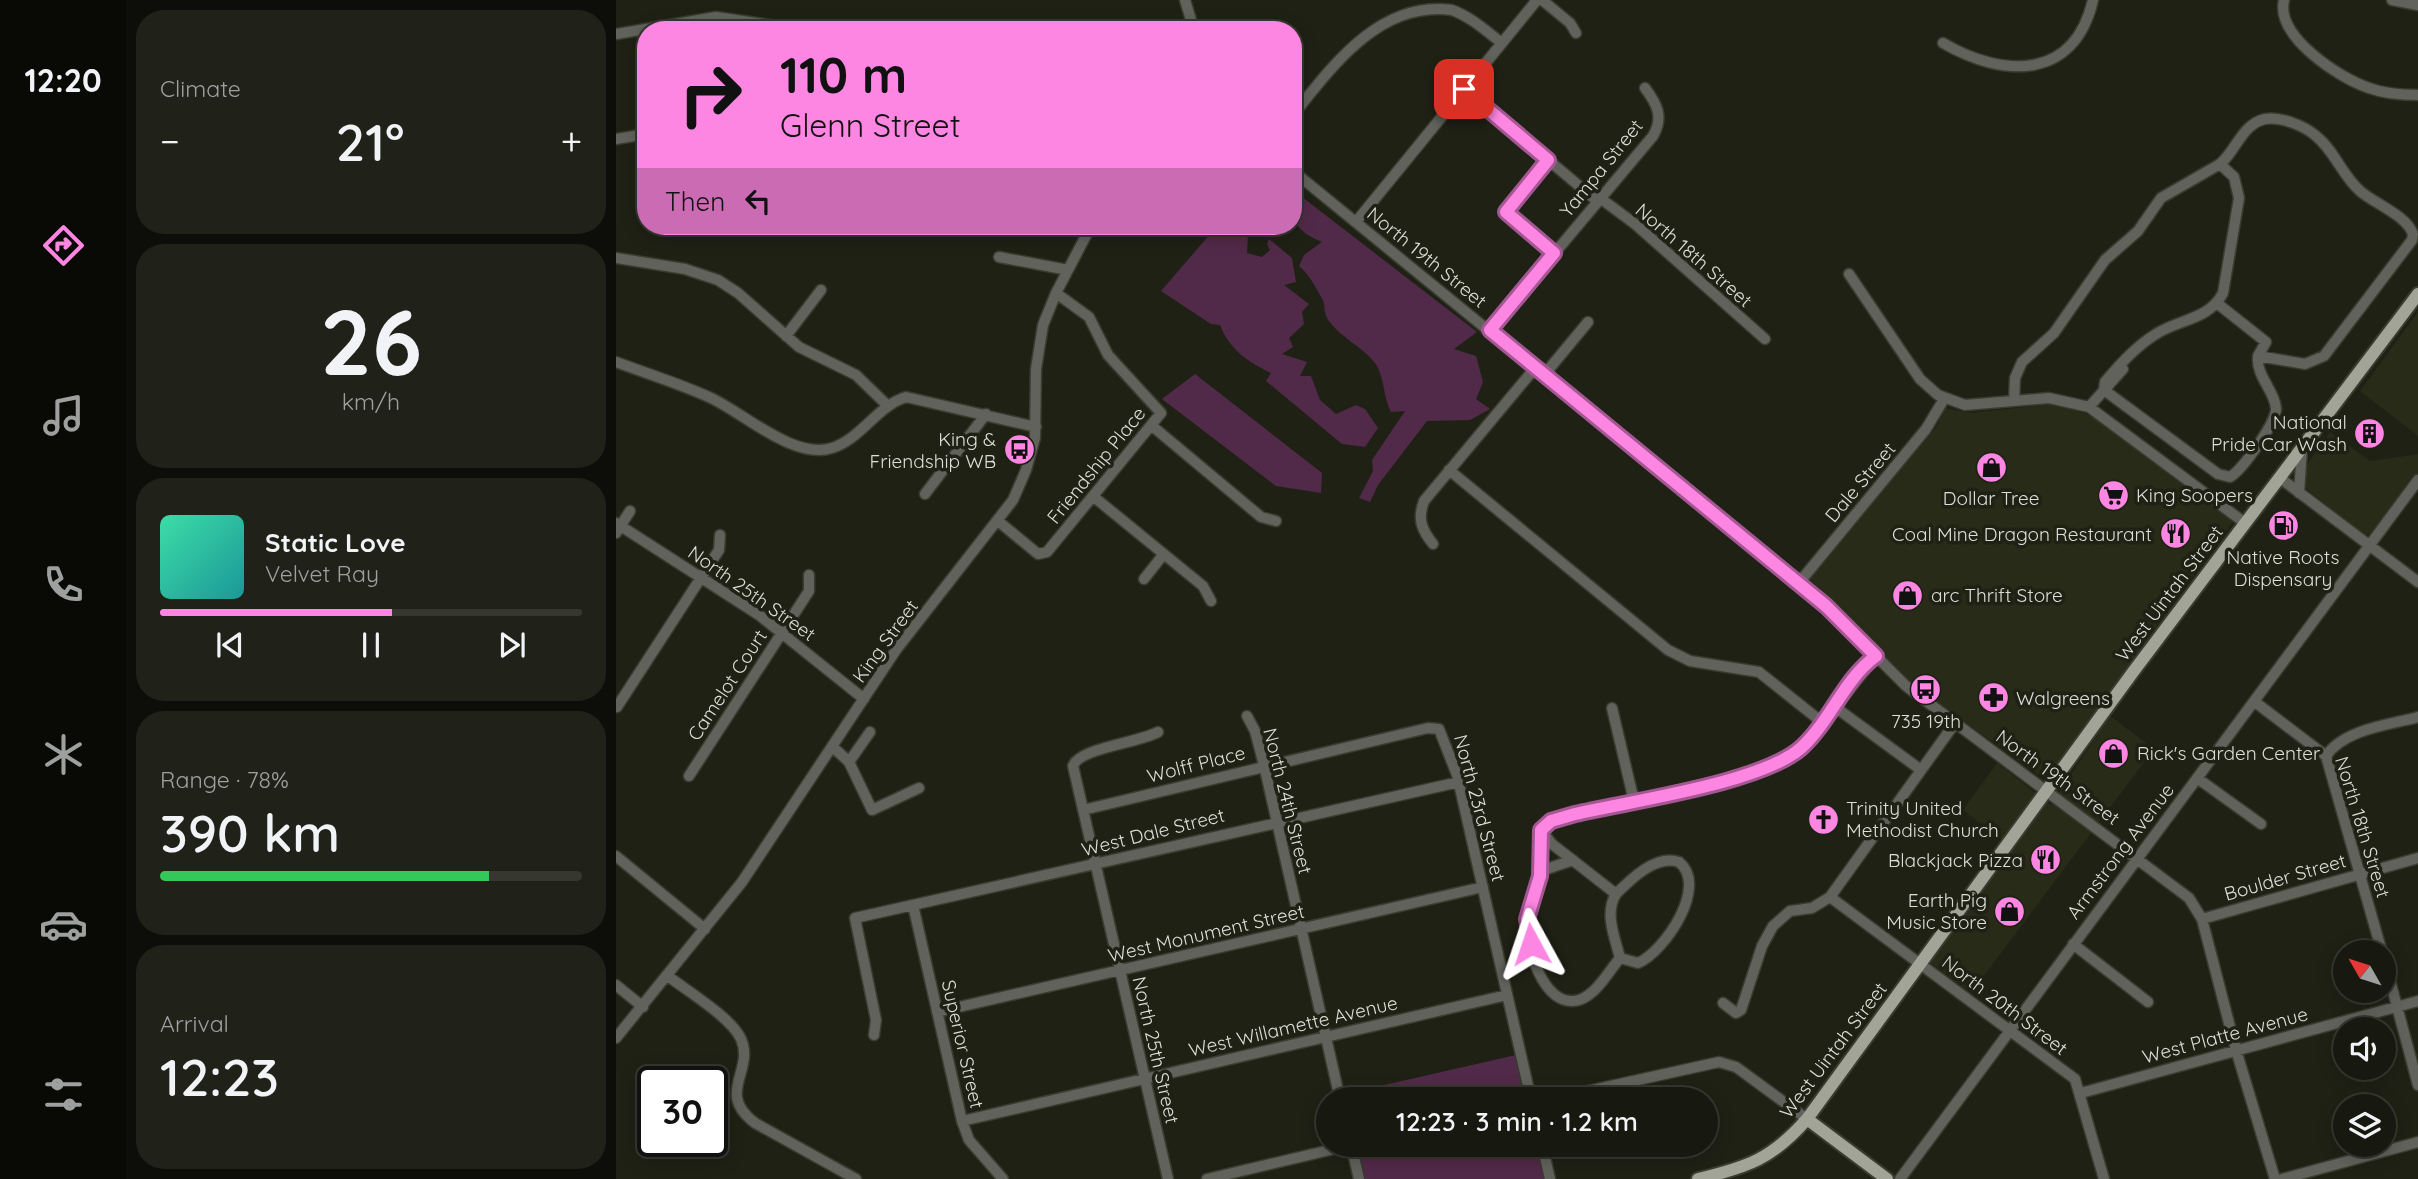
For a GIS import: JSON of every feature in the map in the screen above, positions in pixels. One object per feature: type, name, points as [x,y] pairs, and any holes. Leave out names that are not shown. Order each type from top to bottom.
[{"type":"main road","name":"West Uintah Street","points":[[1698,1179],[1742,1174],[1769,1156],[1807,1119],[2245,523],[2418,294]]},
{"type":"main road","points":[[1807,1119],[1887,1179]]},
{"type":"street","points":[[1185,0],[1191,21]]},
{"type":"street","points":[[1356,222],[1540,0],[1570,23],[1576,33]]},
{"type":"street","points":[[1943,43],[2003,66],[2033,67],[2068,49],[2083,29],[2093,0]]},
{"type":"street","points":[[2284,0],[2282,16],[2288,30],[2341,75],[2378,91],[2418,95]]},
{"type":"street","points":[[2392,0],[2418,5]]},
{"type":"street","points":[[1302,104],[1359,33],[1375,19],[1394,9],[1416,5],[1451,9],[1502,43]]},
{"type":"street","points":[[692,21],[716,17],[743,21]]},
{"type":"street","points":[[616,34],[637,30]]},
{"type":"street","name":"Yampa Street","points":[[1490,330],[1657,127],[1657,105],[1645,88]]},
{"type":"street","name":"North 18th Street","points":[[1464,89],[1598,200],[1635,224],[1765,339]]},
{"type":"street","points":[[2014,401],[2015,378],[2020,365],[2054,333],[2105,260],[2138,231],[2161,198],[2220,164],[2244,133],[2262,120],[2277,119],[2315,135],[2354,184],[2407,224],[2413,234],[2409,247],[2324,356],[2311,364],[2258,356]]},
{"type":"street","points":[[616,139],[637,136]]},
{"type":"street","points":[[1548,160],[1506,212],[1554,253]]},
{"type":"street","points":[[2089,407],[2110,387],[2126,362],[2157,333],[2205,314],[2218,304],[2223,293],[2239,198],[2234,177],[2220,164]]},
{"type":"street","name":"North 19th Street","points":[[1302,178],[1846,624],[1906,686],[2189,898],[2202,919],[2236,1050],[2275,1179]]},
{"type":"street","name":"King Street","points":[[616,1038],[765,851],[896,650],[998,521],[1020,486],[1036,426],[1037,354],[1045,316],[1086,235]]},
{"type":"street","points":[[999,257],[1068,270]]},
{"type":"street","points":[[616,258],[685,269],[718,280],[738,293],[799,347],[856,375],[888,406]]},
{"type":"street","points":[[1849,274],[1912,368],[1931,390],[1944,399],[1975,405],[2060,399],[2089,407],[2245,523]]},
{"type":"street","points":[[786,335],[821,290]]},
{"type":"street","name":"Friendship Place","points":[[998,521],[1042,555],[1094,497],[1161,413],[1108,355],[1089,317],[1056,293]]},
{"type":"street","points":[[2104,390],[2218,474],[2234,475],[2272,423],[2276,409],[2258,370],[2258,356],[2266,342],[2218,304]]},
{"type":"street","points":[[1544,375],[1588,322]]},
{"type":"street","points":[[616,362],[652,371],[715,400],[792,444],[813,450],[838,446],[888,406],[900,399],[914,397],[1036,426]]},
{"type":"street","points":[[1433,544],[1422,531],[1421,509],[1449,470],[1535,368]]},
{"type":"street","name":"Dale Street","points":[[1798,584],[1926,429],[1944,399]]},
{"type":"street","points":[[925,494],[986,414]]},
{"type":"street","points":[[1151,425],[1261,517],[1276,521]]},
{"type":"street","points":[[2299,493],[2302,449]]},
{"type":"street","points":[[1449,470],[1676,655],[1690,661],[1759,672],[1823,723]]},
{"type":"street","points":[[2280,478],[2418,582]]},
{"type":"street","name":"Armstrong Avenue","points":[[1900,1179],[2418,480]]},
{"type":"street","points":[[1094,497],[1203,586],[1211,601]]},
{"type":"street","points":[[618,527],[630,511]]},
{"type":"street","name":"North 25th Street","points":[[618,527],[782,632],[864,699]]},
{"type":"street","points":[[617,707],[702,579],[719,550],[720,534]]},
{"type":"street","points":[[1144,579],[1163,555]]},
{"type":"street","name":"Camelot Court","points":[[689,776],[809,591],[809,575]]},
{"type":"street","points":[[1541,830],[1555,819],[1773,766],[1799,750],[1876,656]]},
{"type":"street","name":"North 18th Street","points":[[2255,702],[2326,756],[2379,940]]},
{"type":"street","points":[[1835,706],[1921,770]]},
{"type":"street","points":[[1612,708],[1634,801]]},
{"type":"street","name":"North 24th Street","points":[[1247,716],[1255,731],[1264,765],[1337,1087]]},
{"type":"street","points":[[2326,756],[2338,743],[2356,734],[2418,717]]},
{"type":"street","points":[[1723,1003],[1736,1013],[1741,1010],[1762,946],[1782,916],[1794,909],[1812,908],[1830,897],[1955,723]]},
{"type":"street","name":"Wolff Place","points":[[1083,810],[1428,728],[1441,730]]},
{"type":"street","name":"North 23rd Street","points":[[1441,730],[1459,782],[1528,1087]]},
{"type":"street","points":[[849,762],[870,732]]},
{"type":"street","name":"North 25th Street","points":[[1158,732],[1143,740],[1082,754],[1073,766],[1168,1179]]},
{"type":"street","points":[[833,747],[849,762],[872,810],[919,788]]},
{"type":"street","points":[[2197,778],[2261,824]]},
{"type":"street","name":"West Dale Street","points":[[873,1035],[876,1020],[855,918],[1275,821],[1459,782]]},
{"type":"street","points":[[1541,830],[1552,844],[1616,894]]},
{"type":"street","points":[[1541,830],[1541,871],[1527,924],[1538,971],[1547,987],[1562,999],[1578,1000],[1592,991],[1620,958]]},
{"type":"street","points":[[616,856],[705,929]]},
{"type":"street","name":"Boulder Street","points":[[2202,919],[2418,858]]},
{"type":"street","points":[[1541,871],[1573,860]]},
{"type":"street","points":[[1666,860],[1679,862],[1689,875],[1690,885],[1685,907],[1663,939],[1642,961],[1634,963],[1620,958],[1611,918],[1612,901],[1616,894],[1645,870],[1666,860]]},
{"type":"street","name":"West Monument Street","points":[[937,1012],[1483,887]]},
{"type":"street","name":"North 20th Street","points":[[1830,897],[2070,1075],[2081,1093],[2104,1179]]},
{"type":"street","name":"Superior Street","points":[[913,905],[962,1121],[969,1140],[1003,1179]]},
{"type":"street","points":[[2073,944],[2148,1002]]},
{"type":"street","points":[[668,976],[732,1026],[741,1040],[743,1062],[736,1091],[744,1113],[755,1123],[856,1179]]},
{"type":"street","points":[[616,985],[643,1007]]},
{"type":"street","name":"West Willamette Avenue","points":[[962,1121],[1507,995]]},
{"type":"street","name":"West Platte Avenue","points":[[2081,1093],[2418,1001]]},
{"type":"street","points":[[2396,1003],[2418,1085]]},
{"type":"street","points":[[1603,1087],[1710,1062],[1723,1062],[1736,1068],[1807,1119]]},
{"type":"street","points":[[2281,1179],[2418,1142]]},
{"type":"street","points":[[1207,1179],[1316,1153]]},
{"type":"street","points":[[1354,1157],[1359,1179]]},
{"type":"street","points":[[1545,1157],[1550,1179]]},
{"type":"shaded area","points":[[1302,197],[1477,332],[1454,349],[1476,356],[1483,382],[1476,399],[1490,409],[1470,420],[1427,421],[1378,485],[1370,502],[1359,498],[1373,471],[1372,460],[1405,411],[1391,412],[1377,366],[1343,336],[1326,316],[1323,300],[1299,266],[1304,255],[1322,242],[1302,230]]},
{"type":"shaded area","points":[[1209,235],[1248,235],[1247,253],[1262,257],[1270,250],[1267,244],[1269,239],[1292,258],[1296,282],[1284,285],[1309,304],[1302,312],[1304,324],[1289,338],[1293,347],[1282,354],[1307,362],[1300,376],[1311,376],[1320,400],[1336,414],[1356,405],[1365,409],[1378,428],[1365,447],[1342,444],[1266,381],[1271,373],[1240,354],[1220,325],[1211,324],[1161,291]]},
{"type":"shaded area","points":[[2418,312],[2418,436],[2360,391]]},
{"type":"shaded area","points":[[1195,374],[1322,473],[1321,493],[1276,486],[1162,399]]},
{"type":"shaded area","points":[[2051,404],[2068,406],[2092,417],[2233,522],[2050,772],[2040,776],[1899,674],[1884,654],[1807,582],[1937,426],[1944,408],[1972,413]]},
{"type":"shaded area","points":[[2330,432],[2370,461],[2418,454],[2418,473],[2371,534],[2365,535],[2303,486],[2304,469]]},
{"type":"shaded area","points":[[2110,716],[2154,749],[1971,993],[1919,954],[2002,840],[1963,810],[1997,763],[2051,805]]},
{"type":"shaded area","points":[[1516,1055],[1524,1087],[1376,1087]]},
{"type":"shaded area","points":[[1358,1157],[1540,1157],[1545,1179],[1363,1179]]},
{"type":"place","name":"National Pride Car Wash","points":[[2370,433]]},
{"type":"place","name":"King & Friendship WB","points":[[1019,450]]},
{"type":"place","name":"Dollar Tree","points":[[1991,467]]},
{"type":"place","name":"King Soopers","points":[[2113,495]]},
{"type":"place","name":"Native Roots Dispensary","points":[[2283,526]]},
{"type":"place","name":"Coal Mine Dragon Restaurant","points":[[2175,534]]},
{"type":"place","name":"arc Thrift Store","points":[[1908,595]]},
{"type":"place","name":"735 19th","points":[[1926,690]]},
{"type":"place","name":"Walgreens","points":[[1993,698]]},
{"type":"place","name":"Rick's Garden Center","points":[[2114,753]]},
{"type":"place","name":"Trinity United Methodist Church","points":[[1823,819]]},
{"type":"place","name":"Blackjack Pizza","points":[[2046,860]]},
{"type":"place","name":"Earth Pig Music Store","points":[[2010,911]]},
{"type":"route","points":[[1464,89],[1548,160],[1506,212],[1554,253],[1490,330],[1826,606],[1876,656],[1864,667],[1823,723],[1799,750],[1773,766],[1551,821],[1541,830],[1540,876],[1527,914],[1531,944]]}]
